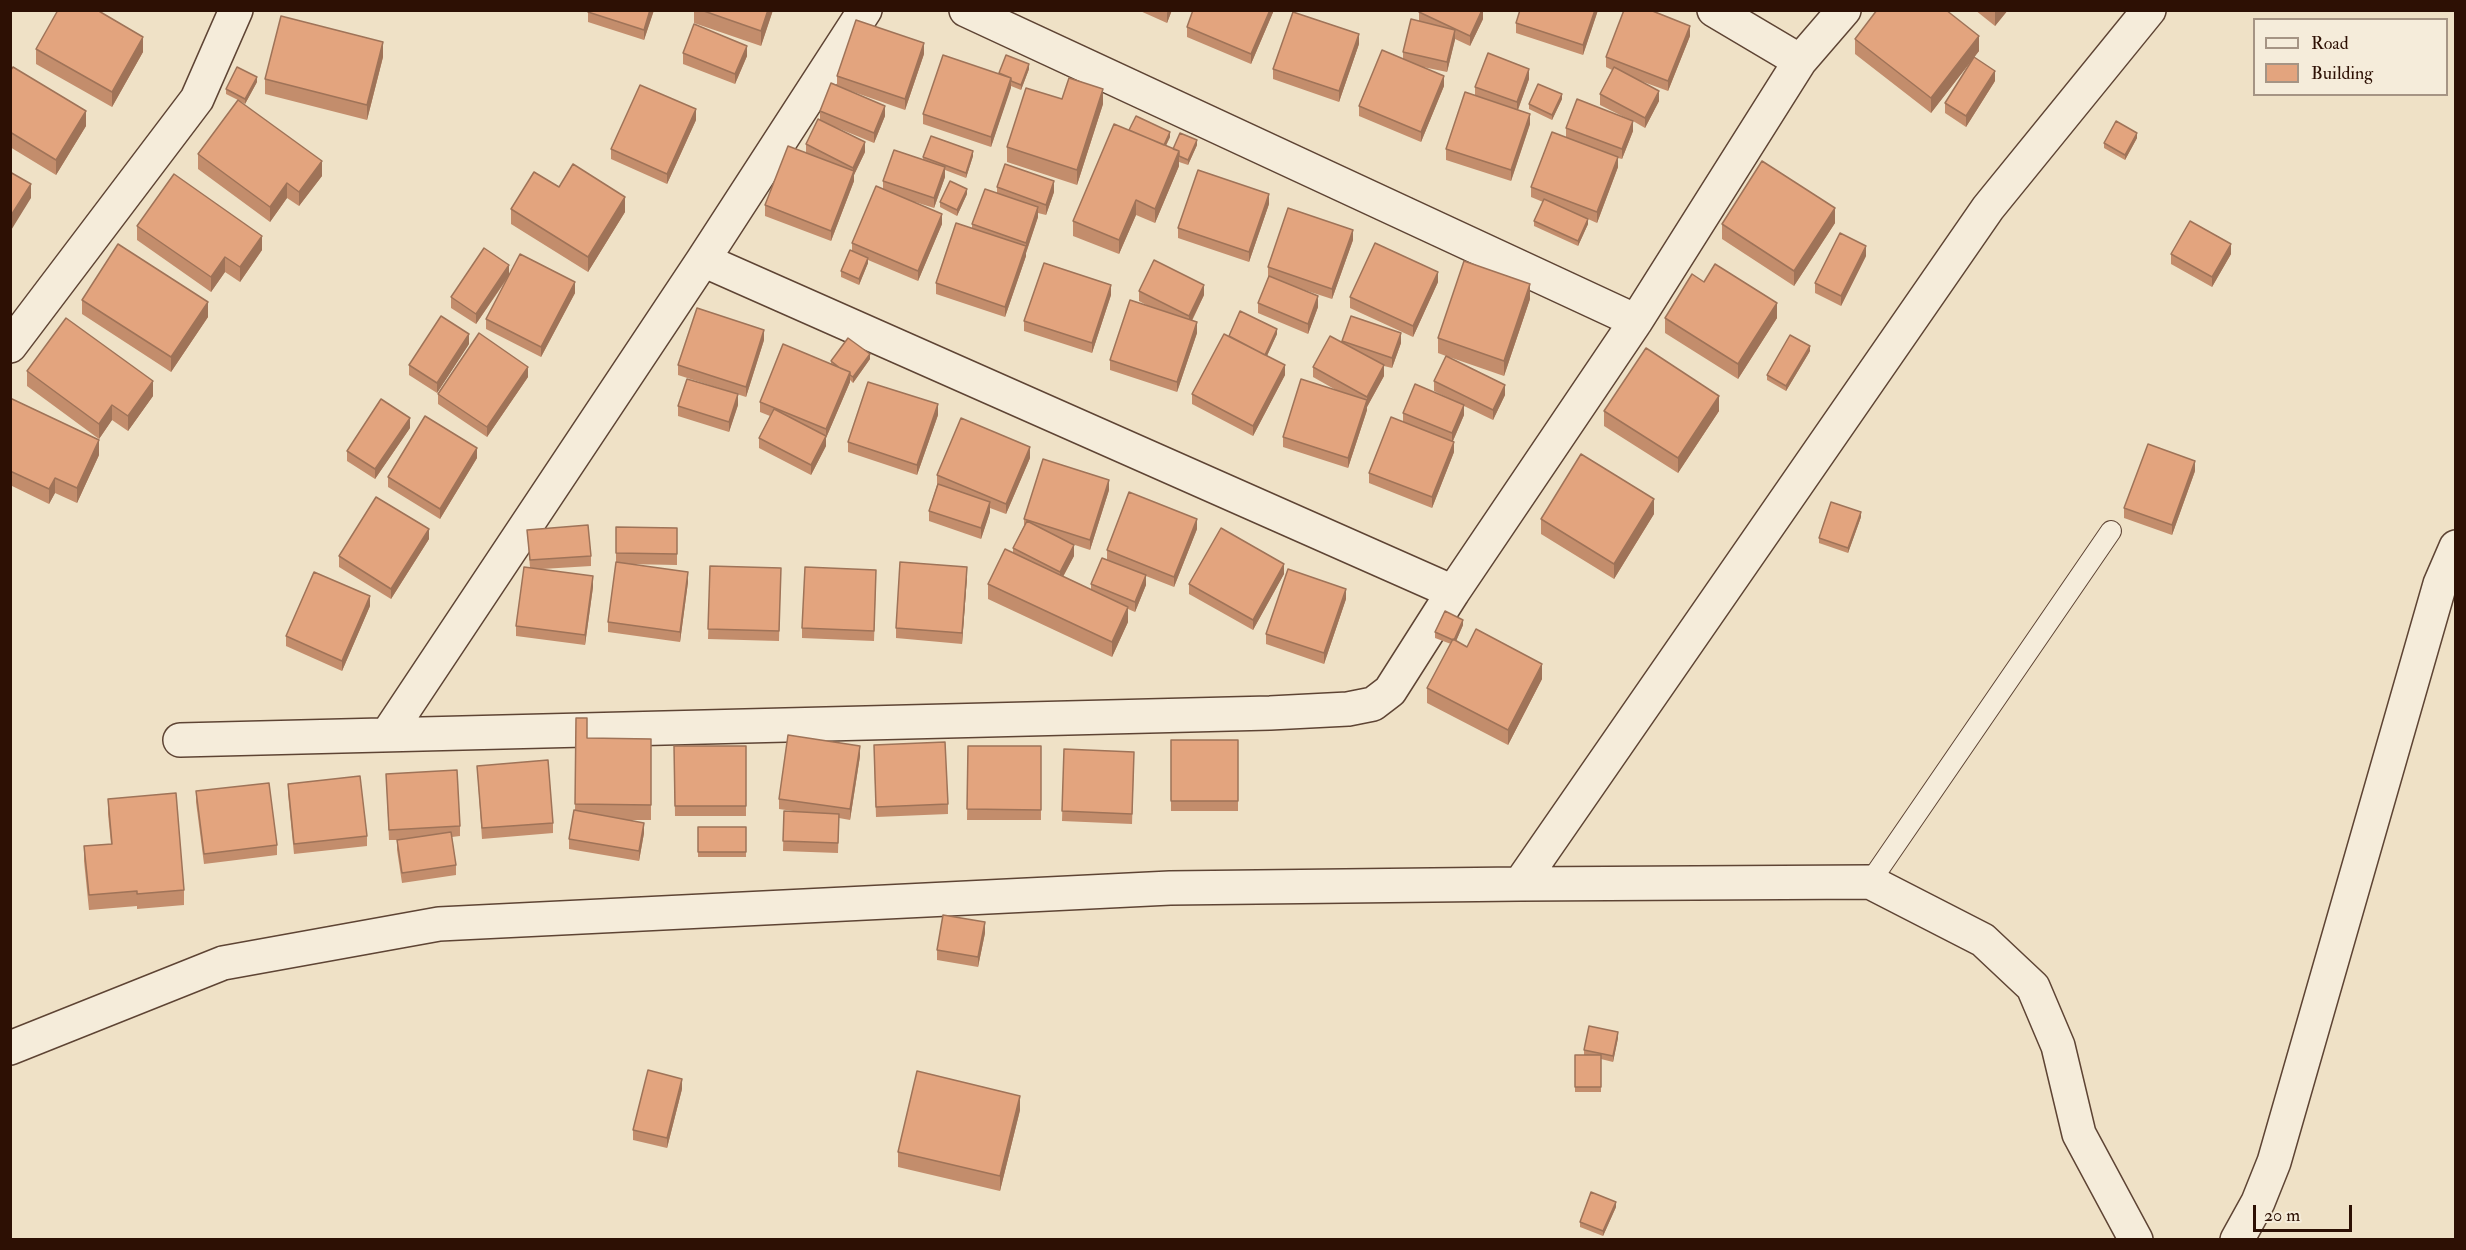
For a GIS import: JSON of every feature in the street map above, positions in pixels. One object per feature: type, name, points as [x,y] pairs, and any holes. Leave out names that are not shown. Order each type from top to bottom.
[{"type":"street","points":[[10,346],[197,99],[236,10]]},
{"type":"street","points":[[387,735],[703,260],[865,10]]},
{"type":"street","points":[[966,10],[1636,321]]},
{"type":"street","points":[[1714,10],[1800,61]]},
{"type":"street","points":[[180,740],[1270,714],[1348,709],[1373,704],[1390,690],[1453,592],[1636,321],[1800,61],[1844,10]]},
{"type":"street","points":[[1520,884],[1988,208],[2149,10]]},
{"type":"street","points":[[703,260],[1453,592]]},
{"type":"street","points":[[2237,1239],[2258,1202],[2274,1162],[2437,595],[2456,547]]},
{"type":"street","points":[[10,1048],[222,963],[439,924],[1170,888],[1870,882],[1983,940],[2033,987],[2058,1046],[2079,1134],[2136,1239]]},
{"type":"lane","points":[[1870,882],[2111,531]]},
{"type":"building","points":[[58,10],[97,10],[143,37],[112,92],[36,49]]},
{"type":"building","points":[[588,10],[650,10],[644,30],[588,12]]},
{"type":"building","points":[[701,10],[768,10],[761,31]]},
{"type":"building","points":[[1193,10],[1270,10],[1251,54],[1187,27]]},
{"type":"building","points":[[1420,10],[1482,10],[1470,36],[1419,12]]},
{"type":"building","points":[[1520,10],[1595,10],[1583,45],[1516,23]]},
{"type":"building","points":[[1624,10],[1650,10],[1690,26],[1668,81],[1606,57]]},
{"type":"building","points":[[1877,10],[1946,10],[1979,36],[1931,98],[1855,39]]},
{"type":"building","points":[[1293,12],[1359,34],[1339,91],[1273,69]]},
{"type":"building","points":[[281,16],[383,42],[367,105],[265,79]]},
{"type":"building","points":[[1411,19],[1455,30],[1447,62],[1403,52]]},
{"type":"building","points":[[856,20],[924,43],[905,99],[837,76]]},
{"type":"building","points":[[694,24],[747,46],[735,74],[683,53]]},
{"type":"building","points":[[1382,50],[1444,76],[1421,132],[1359,106]]},
{"type":"building","points":[[1488,53],[1529,69],[1517,102],[1475,87]]},
{"type":"building","points":[[943,55],[1011,78],[991,137],[923,114]]},
{"type":"building","points":[[1006,55],[1029,64],[1021,85],[999,73]]},
{"type":"building","points":[[1974,57],[1995,71],[1966,116],[1945,103]]},
{"type":"building","points":[[13,67],[86,111],[56,160],[10,132],[10,71]]},
{"type":"building","points":[[237,67],[257,77],[245,99],[226,89]]},
{"type":"building","points":[[1614,67],[1659,91],[1645,118],[1600,94]]},
{"type":"building","points":[[1069,78],[1103,89],[1077,170],[1007,147],[1026,88],[1062,99]]},
{"type":"building","points":[[831,83],[885,106],[874,133],[820,111]]},
{"type":"building","points":[[1538,84],[1562,94],[1552,115],[1529,104]]},
{"type":"building","points":[[640,85],[696,109],[667,174],[611,149]]},
{"type":"building","points":[[1465,92],[1530,114],[1511,170],[1446,149]]},
{"type":"building","points":[[1577,99],[1633,121],[1622,149],[1566,128]]},
{"type":"building","points":[[238,100],[322,161],[299,192],[287,183],[270,207],[198,154]]},
{"type":"building","points":[[1136,116],[1170,132],[1164,145],[1129,130]]},
{"type":"building","points":[[818,119],[865,142],[853,168],[806,144]]},
{"type":"building","points":[[2116,121],[2137,133],[2125,155],[2104,143]]},
{"type":"building","points":[[1114,124],[1179,151],[1155,209],[1136,200],[1119,240],[1073,221]]},
{"type":"building","points":[[1552,132],[1618,157],[1597,212],[1531,187]]},
{"type":"building","points":[[1180,133],[1197,140],[1188,160],[1179,156],[1179,151],[1173,149]]},
{"type":"building","points":[[931,136],[973,151],[966,173],[923,157]]},
{"type":"building","points":[[788,146],[854,171],[831,231],[765,205]]},
{"type":"building","points":[[894,150],[945,167],[934,198],[883,181]]},
{"type":"building","points":[[1762,161],[1835,208],[1794,271],[1722,224]]},
{"type":"building","points":[[573,164],[625,197],[588,257],[511,209],[534,172],[559,187]]},
{"type":"building","points":[[1005,164],[1054,181],[1046,205],[997,187]]},
{"type":"building","points":[[1198,170],[1269,194],[1249,252],[1178,228]]},
{"type":"building","points":[[10,172],[31,184],[10,217]]},
{"type":"building","points":[[174,174],[262,236],[240,267],[225,257],[211,277],[137,226]]},
{"type":"building","points":[[950,181],[967,189],[957,210],[940,202]]},
{"type":"building","points":[[876,186],[942,214],[918,271],[852,243]]},
{"type":"building","points":[[985,189],[1038,207],[1026,243],[972,224]]},
{"type":"building","points":[[1544,199],[1588,219],[1578,241],[1534,221]]},
{"type":"building","points":[[1288,208],[1353,230],[1332,289],[1268,267]]},
{"type":"building","points":[[2190,221],[2231,244],[2212,277],[2171,254]]},
{"type":"building","points":[[956,223],[1026,246],[1005,307],[936,283]]},
{"type":"building","points":[[1840,233],[1866,246],[1841,296],[1815,283]]},
{"type":"building","points":[[1375,243],[1438,272],[1413,326],[1350,297]]},
{"type":"building","points":[[118,244],[208,302],[171,357],[82,300]]},
{"type":"building","points":[[484,248],[509,265],[476,314],[451,297]]},
{"type":"building","points":[[850,250],[868,258],[859,279],[841,271]]},
{"type":"building","points":[[520,254],[575,282],[541,347],[486,319]]},
{"type":"building","points":[[1154,260],[1204,285],[1189,316],[1139,291]]},
{"type":"building","points":[[1464,261],[1530,284],[1504,361],[1438,338]]},
{"type":"building","points":[[1044,263],[1111,285],[1092,343],[1024,321]]},
{"type":"building","points":[[1715,264],[1777,303],[1738,364],[1665,318],[1692,274],[1704,282]]},
{"type":"building","points":[[1269,276],[1318,296],[1308,324],[1258,303]]},
{"type":"building","points":[[1130,300],[1197,322],[1177,382],[1110,360]]},
{"type":"building","points":[[697,308],[764,330],[746,387],[678,365]]},
{"type":"building","points":[[1240,311],[1277,329],[1265,355],[1229,336]]},
{"type":"building","points":[[441,316],[469,334],[437,383],[409,365]]},
{"type":"building","points":[[1351,316],[1401,333],[1392,358],[1342,341]]},
{"type":"building","points":[[66,318],[153,381],[128,416],[112,405],[99,424],[27,371]]},
{"type":"building","points":[[479,333],[528,367],[487,427],[438,394]]},
{"type":"building","points":[[1224,334],[1285,365],[1253,426],[1192,394]]},
{"type":"building","points":[[1790,335],[1810,346],[1786,386],[1767,375]]},
{"type":"building","points":[[1330,336],[1384,365],[1367,397],[1313,367]]},
{"type":"building","points":[[848,338],[870,354],[853,377],[850,372],[831,361]]},
{"type":"building","points":[[783,344],[850,372],[826,429],[760,402]]},
{"type":"building","points":[[1646,348],[1719,396],[1678,458],[1604,411]]},
{"type":"building","points":[[1446,356],[1505,385],[1493,410],[1434,381]]},
{"type":"building","points":[[687,379],[738,394],[729,422],[678,406]]},
{"type":"building","points":[[1301,379],[1367,400],[1348,458],[1283,437]]},
{"type":"building","points":[[868,382],[938,404],[917,465],[848,442]]},
{"type":"building","points":[[1415,384],[1464,405],[1452,433],[1403,413]]},
{"type":"building","points":[[10,398],[99,440],[77,488],[55,478],[49,489],[10,471]]},
{"type":"building","points":[[381,399],[410,418],[375,469],[347,451]]},
{"type":"building","points":[[774,409],[826,436],[811,465],[759,438]]},
{"type":"building","points":[[425,416],[477,448],[440,509],[388,477]]},
{"type":"building","points":[[1391,417],[1454,442],[1432,497],[1369,473]]},
{"type":"building","points":[[961,418],[1030,447],[1006,504],[937,475]]},
{"type":"building","points":[[2148,444],[2195,461],[2172,525],[2124,508]]},
{"type":"building","points":[[1581,454],[1654,499],[1614,564],[1541,519]]},
{"type":"building","points":[[1043,459],[1109,480],[1090,540],[1024,519]]},
{"type":"building","points":[[938,484],[990,502],[981,528],[929,511]]},
{"type":"building","points":[[1129,492],[1197,519],[1174,577],[1107,550]]},
{"type":"building","points":[[376,497],[429,529],[391,589],[339,556]]},
{"type":"building","points":[[1831,502],[1861,512],[1848,548],[1819,538]]},
{"type":"building","points":[[1027,521],[1074,545],[1060,572],[1013,548]]},
{"type":"building","points":[[588,525],[591,556],[530,560],[527,530]]},
{"type":"building","points":[[616,527],[677,528],[677,554],[616,553]]},
{"type":"building","points":[[1221,528],[1284,564],[1253,620],[1189,584]]},
{"type":"building","points":[[1005,549],[1128,607],[1112,642],[988,584]]},
{"type":"building","points":[[1102,558],[1146,575],[1135,602],[1091,584]]},
{"type":"building","points":[[616,562],[688,572],[680,632],[608,622]]},
{"type":"building","points":[[900,562],[967,567],[962,633],[896,628]]},
{"type":"building","points":[[710,566],[781,568],[779,631],[708,629]]},
{"type":"building","points":[[524,567],[593,576],[585,635],[516,626]]},
{"type":"building","points":[[805,567],[876,570],[874,631],[802,628]]},
{"type":"building","points":[[1288,569],[1346,589],[1324,653],[1266,634]]},
{"type":"building","points":[[314,572],[370,596],[342,661],[286,636]]},
{"type":"building","points":[[1445,611],[1463,620],[1454,640],[1435,632]]},
{"type":"building","points":[[1476,629],[1542,664],[1508,730],[1427,688],[1453,639],[1467,647]]},
{"type":"building","points":[[576,718],[587,718],[587,738],[651,739],[651,805],[575,804]]},
{"type":"building","points":[[788,735],[860,746],[850,809],[779,799]]},
{"type":"building","points":[[1171,740],[1238,740],[1238,801],[1171,801]]},
{"type":"building","points":[[945,742],[948,804],[876,807],[874,745]]},
{"type":"building","points":[[674,746],[746,746],[746,806],[675,806]]},
{"type":"building","points":[[968,746],[1041,746],[1041,810],[967,809]]},
{"type":"building","points":[[1064,749],[1134,752],[1132,814],[1062,811]]},
{"type":"building","points":[[548,760],[553,823],[482,828],[477,766]]},
{"type":"building","points":[[457,770],[460,826],[389,830],[386,774]]},
{"type":"building","points":[[360,776],[367,836],[294,844],[288,784]]},
{"type":"building","points":[[269,783],[277,845],[204,854],[196,791]]},
{"type":"building","points":[[176,793],[184,890],[89,895],[84,846],[112,844],[108,799]]},
{"type":"building","points":[[574,810],[644,823],[639,851],[569,839]]},
{"type":"building","points":[[784,811],[839,814],[838,843],[783,841]]},
{"type":"building","points":[[698,827],[746,827],[746,852],[698,852]]},
{"type":"building","points":[[451,832],[456,865],[402,873],[397,840]]},
{"type":"building","points":[[943,915],[985,922],[978,957],[937,950]]},
{"type":"building","points":[[1589,1026],[1618,1032],[1613,1056],[1584,1050]]},
{"type":"building","points":[[1575,1055],[1601,1055],[1601,1087],[1575,1087]]},
{"type":"building","points":[[648,1070],[682,1079],[667,1138],[633,1130]]},
{"type":"building","points":[[917,1071],[1020,1096],[1000,1176],[898,1152]]},
{"type":"building","points":[[1591,1192],[1616,1202],[1603,1231],[1580,1222]]}]
